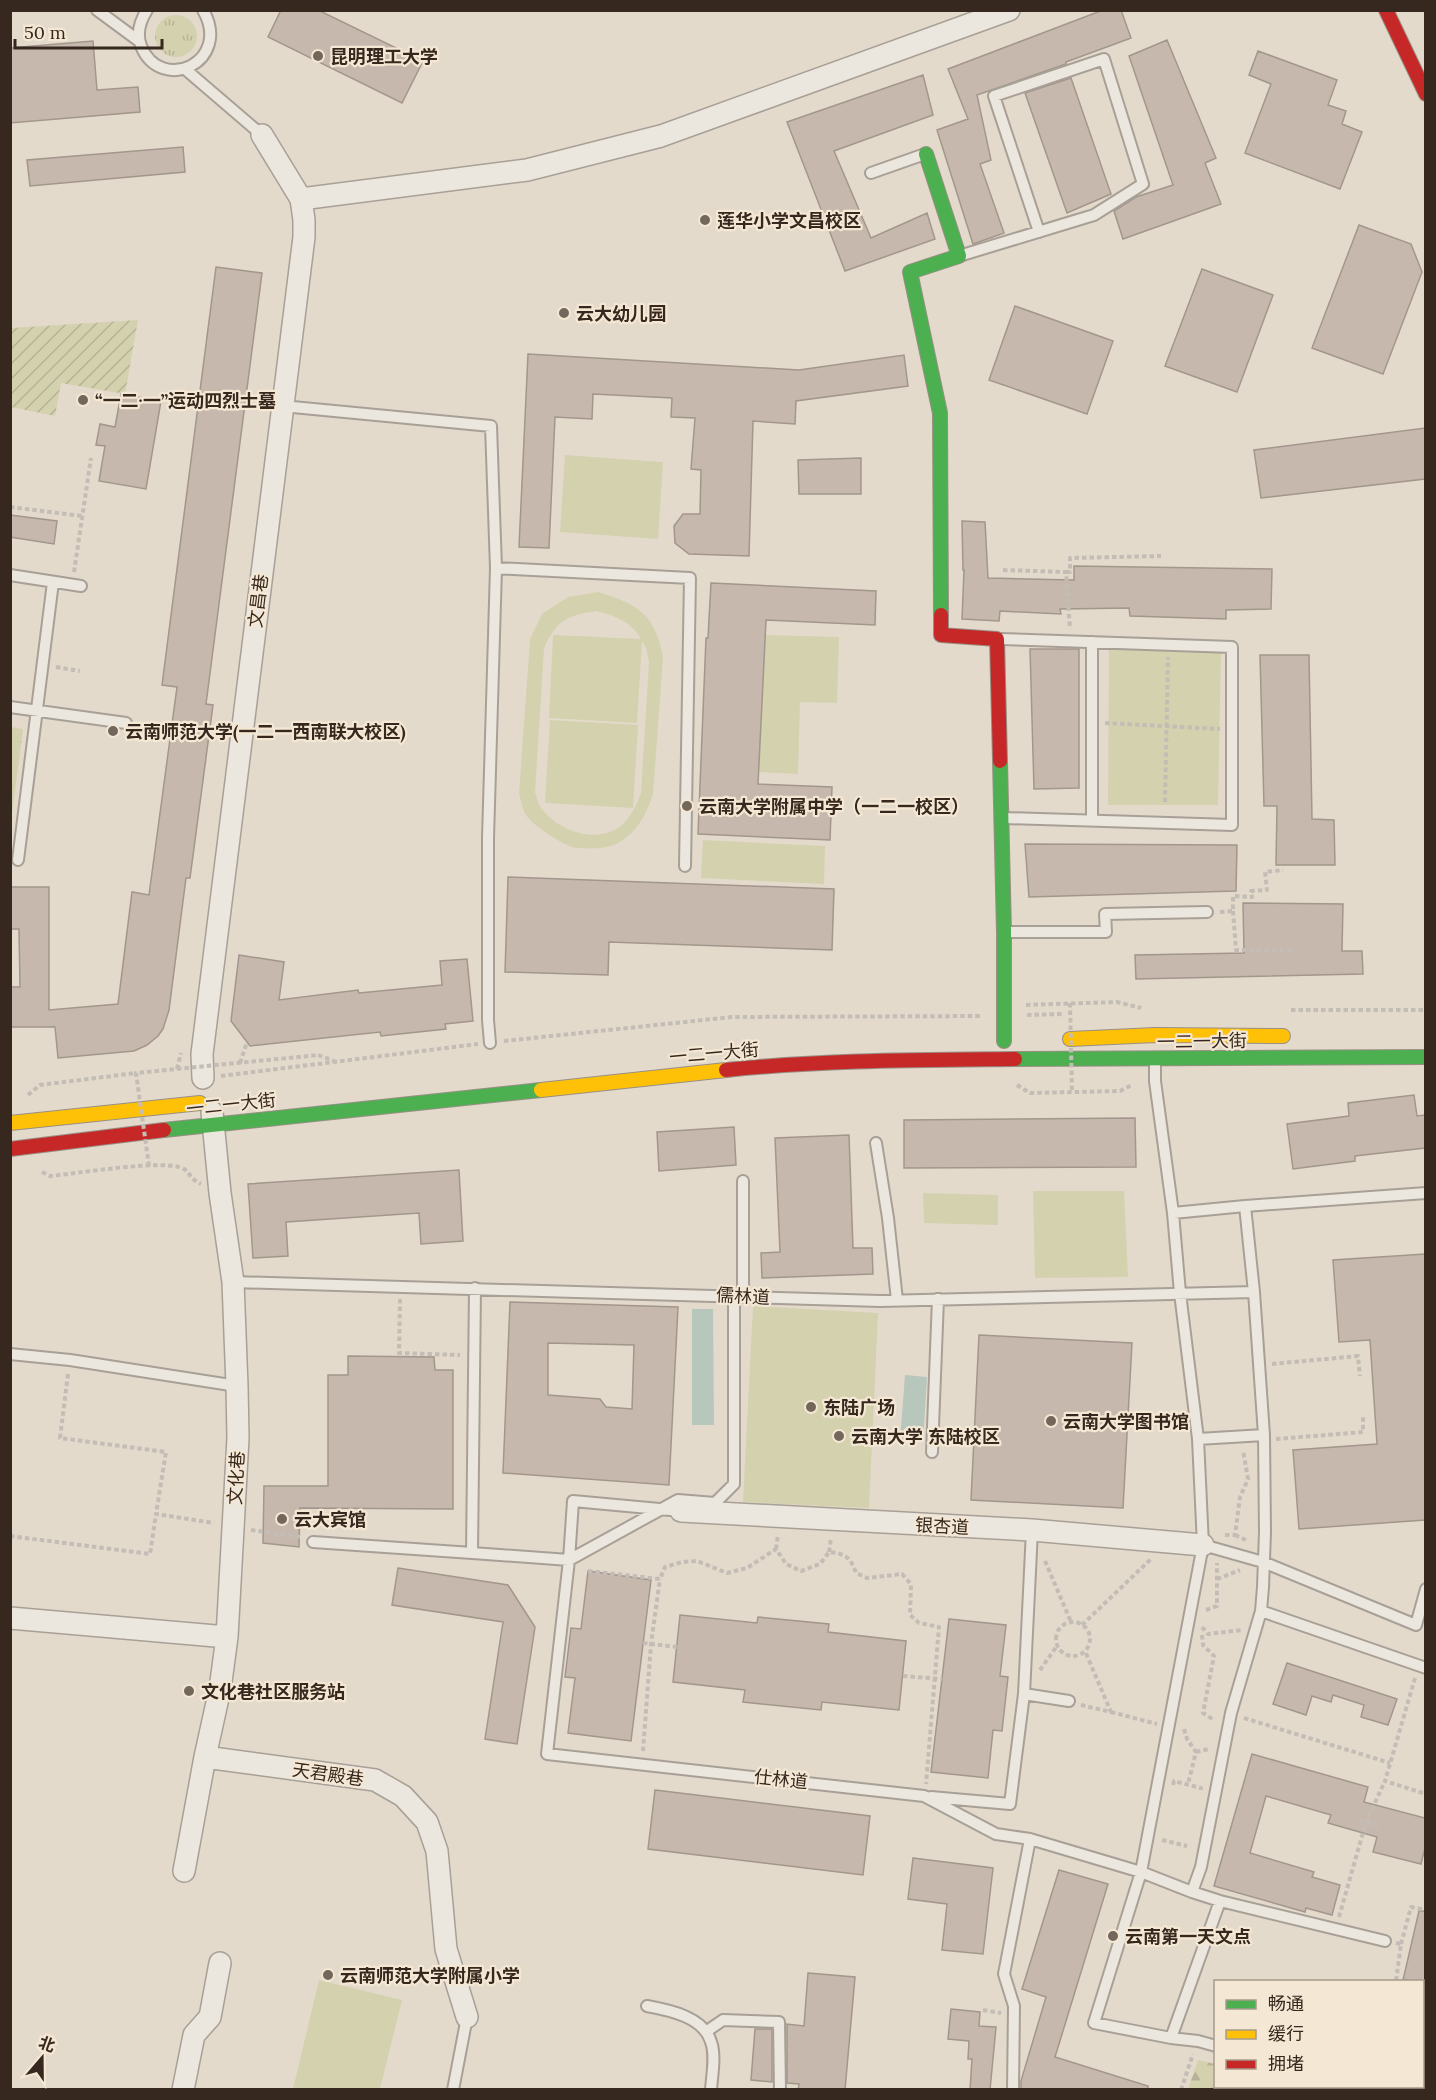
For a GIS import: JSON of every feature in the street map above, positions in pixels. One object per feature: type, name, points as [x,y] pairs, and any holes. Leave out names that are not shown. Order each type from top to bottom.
[{"type":"main road","points":[[1386,10],[1425,94]]},
{"type":"main road","points":[[926,154],[959,256],[910,272],[940,412],[941,635],[997,639],[1004,932],[1004,1041]]},
{"type":"main road","name":"一二一大街","points":[[1051,1039],[1155,1035],[1296,1036]]},
{"type":"main road","name":"一二一大街","points":[[10,1149],[213,1124],[768,1066],[911,1060],[1425,1057]]},
{"type":"main road","name":"一二一大街","points":[[10,1123],[217,1101]]},
{"type":"street","points":[[301,199],[527,170],[661,136],[1009,10]]},
{"type":"street","name":"文昌巷","points":[[203,1078],[202,1054],[304,237],[301,199],[262,135]]},
{"type":"street","name":"文化巷","points":[[217,1101],[213,1124],[233,1282],[238,1438],[227,1637]]},
{"type":"street","name":"银杏道","points":[[672,1510],[1032,1530],[1210,1547]]},
{"type":"street","points":[[10,1618],[227,1637],[220,1689],[184,1871]]},
{"type":"street","name":"天君殿巷","points":[[205,1757],[375,1780],[403,1796],[427,1822],[437,1851],[446,1949],[467,2017]]},
{"type":"street","points":[[183,2090],[194,2035],[210,2017],[220,1963]]},
{"type":"lane","points":[[97,10],[139,41]]},
{"type":"lane","points":[[147,10],[138,29],[143,52],[162,68],[173,70],[185,69],[196,64],[205,55],[212,32],[203,10]]},
{"type":"lane","points":[[959,256],[1039,232],[1094,215],[1143,184],[1104,58],[994,96],[1039,232]]},
{"type":"lane","points":[[185,69],[262,135]]},
{"type":"lane","points":[[871,173],[926,154]]},
{"type":"lane","points":[[282,406],[491,426],[496,568],[488,838],[490,1042]]},
{"type":"lane","points":[[496,568],[690,578],[685,867]]},
{"type":"lane","points":[[10,575],[77,585]]},
{"type":"lane","points":[[18,860],[53,582]]},
{"type":"lane","points":[[997,639],[1232,647],[1232,825],[1001,817]]},
{"type":"lane","points":[[1092,642],[1092,820]]},
{"type":"lane","points":[[10,707],[126,723]]},
{"type":"lane","points":[[1004,932],[1106,932],[1105,914],[1207,912]]},
{"type":"lane","points":[[1155,1035],[1155,1081],[1173,1213],[1180,1293],[1210,1547],[1169,1727],[1141,1872],[1094,2024],[1214,2046]]},
{"type":"lane","points":[[876,1143],[888,1218],[897,1300]]},
{"type":"lane","points":[[313,1542],[568,1560],[672,1510],[678,1500],[714,1503],[734,1484],[743,1181]]},
{"type":"lane","points":[[1173,1213],[1425,1193]]},
{"type":"lane","points":[[1192,1892],[1201,1867],[1231,1713],[1261,1611],[1266,1532],[1264,1438],[1254,1292],[1245,1206]]},
{"type":"lane","name":"儒林道","points":[[233,1282],[897,1300],[1254,1292]]},
{"type":"lane","points":[[472,1553],[475,1288]]},
{"type":"lane","points":[[932,1452],[938,1299]]},
{"type":"lane","points":[[11,1356],[70,1360],[237,1386]]},
{"type":"lane","points":[[1198,1439],[1246,1436],[1264,1438]]},
{"type":"lane","points":[[568,1560],[573,1501],[672,1510]]},
{"type":"lane","points":[[924,1796],[1010,1804],[1024,1694],[1032,1530]]},
{"type":"lane","points":[[1210,1547],[1263,1562],[1421,1626],[1425,1589]]},
{"type":"lane","name":"仕林道","points":[[568,1560],[547,1754],[924,1796],[996,1833],[1030,1839],[1141,1872],[1192,1892],[1220,1900],[1385,1941]]},
{"type":"lane","points":[[1261,1611],[1422,1667]]},
{"type":"lane","points":[[1024,1694],[1069,1701]]},
{"type":"lane","points":[[1013,2090],[1014,2006],[1004,1974],[1030,1839]]},
{"type":"lane","points":[[1171,2038],[1220,1900]]},
{"type":"lane","points":[[647,2006],[676,2012],[707,2031],[712,2044],[711,2090]]},
{"type":"lane","name":"天君殿巷","points":[[453,2090],[467,2017]]},
{"type":"lane","points":[[707,2031],[723,2020],[779,2022],[780,2090]]},
{"type":"path","points":[[77,585],[82,516],[91,458]]},
{"type":"path","points":[[10,507],[82,516]]},
{"type":"path","points":[[1002,570],[1070,572],[1070,558],[1161,556]]},
{"type":"path","points":[[1066,572],[1071,642]]},
{"type":"path","points":[[1165,802],[1168,644]]},
{"type":"path","points":[[43,665],[80,671]]},
{"type":"path","points":[[1092,722],[1232,730]]},
{"type":"path","points":[[1283,870],[1265,872],[1267,890],[1251,891],[1252,897],[1233,896],[1236,950],[1293,950]]},
{"type":"path","points":[[1207,912],[1233,911]]},
{"type":"path","points":[[1027,1004],[1118,1002],[1150,1011],[1127,1012]]},
{"type":"path","points":[[1070,1003],[1072,1092]]},
{"type":"path","points":[[1282,1010],[1425,1010]]},
{"type":"path","points":[[203,1078],[490,1042],[732,1017],[1071,1014]]},
{"type":"path","points":[[240,1063],[247,1042]]},
{"type":"path","points":[[28,1095],[40,1085],[136,1073],[318,1055],[336,1061]]},
{"type":"path","points":[[136,1073],[149,1166]]},
{"type":"path","points":[[1062,1077],[1073,1077]]},
{"type":"path","points":[[131,1084],[143,1083]]},
{"type":"path","points":[[1030,1093],[1120,1091]]},
{"type":"path","points":[[19,1096],[40,1094]]},
{"type":"path","points":[[147,1151],[158,1149]]},
{"type":"path","points":[[41,1171],[50,1176],[149,1166],[173,1166],[184,1169],[192,1180],[220,1193]]},
{"type":"path","points":[[400,1286],[399,1353],[474,1356]]},
{"type":"path","points":[[1259,1365],[1358,1356],[1360,1376]]},
{"type":"path","points":[[10,1536],[150,1554],[166,1452],[60,1438],[70,1360]]},
{"type":"path","points":[[1264,1438],[1363,1432],[1363,1416]]},
{"type":"path","points":[[1216,1721],[1203,1713],[1214,1656],[1203,1645],[1200,1625],[1206,1609],[1217,1606],[1210,1547],[1218,1535],[1235,1535],[1240,1497],[1248,1479],[1243,1449],[1246,1436]]},
{"type":"path","points":[[156,1514],[300,1535],[313,1542]]},
{"type":"path","points":[[1032,1530],[1071,1622]]},
{"type":"path","points":[[1082,1625],[1168,1542]]},
{"type":"path","points":[[642,1764],[651,1644],[660,1579],[665,1566],[697,1561],[727,1573],[747,1568],[776,1550],[786,1564],[801,1571],[820,1564],[829,1552],[843,1553],[852,1562],[856,1573],[867,1578],[902,1574],[911,1584],[910,1614],[918,1623],[939,1627],[924,1796]]},
{"type":"path","points":[[588,1571],[660,1579]]},
{"type":"path","points":[[1071,1622],[1082,1625],[1090,1637],[1084,1651],[1075,1656],[1065,1654],[1055,1641],[1058,1630],[1061,1626],[1071,1622]]},
{"type":"path","points":[[1200,1625],[1208,1634],[1238,1632],[1257,1626]]},
{"type":"path","points":[[643,1643],[677,1647]]},
{"type":"path","points":[[1084,1651],[1111,1712]]},
{"type":"path","points":[[1336,1929],[1366,1822],[1385,1781],[1422,1667]]},
{"type":"path","points":[[903,1676],[942,1679]]},
{"type":"path","points":[[1069,1701],[1169,1727],[1184,1728],[1187,1739],[1196,1752],[1188,1784]]},
{"type":"path","points":[[1231,1713],[1390,1763]]},
{"type":"path","points":[[1196,1752],[1209,1749],[1213,1744]]},
{"type":"path","points":[[1172,1791],[1174,1781],[1188,1784],[1201,1788],[1199,1797]]},
{"type":"path","points":[[1385,1781],[1425,1794]]},
{"type":"path","points":[[1359,1820],[1380,1826]]},
{"type":"path","points":[[1141,1872],[1162,1840],[1164,1831]]},
{"type":"path","points":[[1187,1846],[1190,1836]]},
{"type":"path","points":[[1162,1840],[1187,1846],[1201,1867]]},
{"type":"path","points":[[1396,1980],[1401,1944],[1411,1907],[1425,1910]]},
{"type":"path","points":[[1385,1941],[1401,1944]]},
{"type":"path","points":[[1180,2090],[1195,2047]]},
{"type":"green space","points":[[176,15],[184,16],[191,21],[196,28],[196,44],[191,51],[184,56],[176,57],[168,56],[161,51],[156,44],[155,36],[156,28],[161,21],[168,16]]},
{"type":"green space","points":[[138,320],[125,394],[61,383],[55,416],[11,407],[11,328]]},
{"type":"green space","points":[[565,455],[663,462],[658,539],[560,532]]},
{"type":"green space","points":[[598,592],[634,607],[642,613],[655,630],[663,657],[653,795],[636,828],[625,839],[614,845],[603,847],[572,847],[549,835],[526,815],[519,793],[530,639],[542,614],[568,597]],"holes":[[[597,611],[628,624],[641,639],[553,635],[549,718],[637,723],[642,641],[649,662],[641,793],[633,812],[625,822],[616,829],[594,835],[582,834],[559,825],[541,807],[535,792],[544,648],[554,631],[564,620]]]},
{"type":"green space","points":[[765,635],[839,637],[837,703],[800,702],[798,774],[759,772]]},
{"type":"green space","points":[[1109,645],[1221,650],[1218,805],[1108,805]]},
{"type":"green space","points":[[550,720],[638,725],[633,808],[545,803]]},
{"type":"green space","points":[[10,727],[23,729],[11,822]]},
{"type":"green space","points":[[703,840],[825,846],[824,884],[701,878]]},
{"type":"green space","points":[[1033,1191],[1124,1191],[1128,1277],[1035,1278]]},
{"type":"green space","points":[[923,1193],[998,1195],[998,1225],[924,1223]]},
{"type":"green space","name":"东陆广场","points":[[753,1306],[878,1313],[869,1508],[743,1502]]},
{"type":"green space","points":[[319,1980],[402,2000],[380,2089],[293,2089]]},
{"type":"green space","points":[[1198,2060],[1214,2064],[1214,2088],[1314,2089],[1188,2089]]},
{"type":"shaded area","points":[[692,1309],[713,1309],[714,1425],[692,1425]]},
{"type":"shaded area","points":[[905,1375],[927,1377],[923,1442],[900,1441]]},
{"type":"building","points":[[281,10],[318,10],[423,61],[402,103],[268,37]]},
{"type":"building","points":[[1103,10],[1121,10],[1131,38],[1066,62],[1066,64],[977,95],[991,160],[980,164],[1004,233],[973,244],[937,130],[968,119],[948,69]]},
{"type":"building","points":[[1167,40],[1216,158],[1205,163],[1221,204],[1123,239],[1114,211],[1136,197],[1173,185],[1129,56]]},
{"type":"building","points":[[93,41],[97,90],[138,87],[140,112],[10,123],[10,48]]},
{"type":"building","points":[[1258,51],[1337,80],[1328,105],[1346,111],[1342,124],[1362,132],[1340,189],[1245,153],[1271,84],[1249,75]]},
{"type":"building","points":[[923,75],[933,115],[834,151],[871,238],[927,213],[935,239],[845,271],[787,122]]},
{"type":"building","points":[[1071,78],[1111,194],[1067,213],[1025,93]]},
{"type":"building","points":[[183,147],[185,172],[30,186],[27,160]]},
{"type":"building","points":[[1359,225],[1411,244],[1422,272],[1383,374],[1312,348]]},
{"type":"building","points":[[216,267],[262,273],[206,704],[213,705],[190,878],[186,878],[169,1010],[163,1029],[158,1036],[147,1045],[134,1051],[58,1058],[55,1027],[10,1027],[10,987],[20,987],[19,929],[10,929],[10,887],[49,887],[49,1010],[118,1004],[132,892],[149,895],[177,687],[162,685]]},
{"type":"building","points":[[1202,269],[1273,295],[1237,392],[1165,366]]},
{"type":"building","points":[[1015,306],[1113,341],[1087,414],[989,380]]},
{"type":"building","points":[[528,354],[799,370],[904,355],[908,386],[796,401],[795,424],[753,421],[749,556],[689,554],[675,543],[674,526],[683,514],[700,514],[701,470],[691,469],[695,418],[671,417],[672,398],[593,394],[592,419],[555,417],[549,548],[519,547]]},
{"type":"building","points":[[121,394],[161,401],[146,489],[99,481],[105,446],[96,445],[100,424],[115,427]]},
{"type":"building","points":[[1425,428],[1425,479],[1261,498],[1254,450]]},
{"type":"building","points":[[861,458],[861,494],[799,494],[798,460]]},
{"type":"building","points":[[10,515],[57,521],[54,544],[10,537]]},
{"type":"building","points":[[962,521],[985,522],[988,578],[1074,580],[1074,566],[1272,569],[1271,609],[1226,610],[1226,619],[1130,616],[1129,608],[1060,609],[1061,614],[1000,611],[999,621],[962,619],[964,570]]},
{"type":"building","points":[[711,583],[876,591],[875,625],[766,620],[758,784],[832,787],[830,840],[698,834],[706,638],[708,638]]},
{"type":"building","points":[[1030,649],[1079,649],[1079,788],[1034,789]]},
{"type":"building","points":[[1260,655],[1309,655],[1312,819],[1334,820],[1335,865],[1276,865],[1277,806],[1264,806]]},
{"type":"building","points":[[1025,844],[1237,845],[1236,891],[1029,897]]},
{"type":"building","points":[[508,877],[834,889],[832,950],[609,942],[608,975],[505,972]]},
{"type":"building","points":[[1243,903],[1343,904],[1342,951],[1362,951],[1363,974],[1136,979],[1135,955],[1244,953]]},
{"type":"building","points":[[239,955],[284,962],[279,1000],[358,990],[359,993],[442,985],[440,961],[467,959],[473,1021],[445,1024],[446,1029],[381,1036],[380,1032],[250,1046],[231,1021]]},
{"type":"building","points":[[1414,1095],[1417,1116],[1425,1115],[1425,1148],[1355,1156],[1355,1161],[1293,1169],[1287,1124],[1349,1116],[1348,1103]]},
{"type":"building","points":[[1135,1118],[1136,1167],[904,1168],[904,1120]]},
{"type":"building","points":[[734,1127],[736,1165],[659,1171],[657,1132]]},
{"type":"building","points":[[849,1135],[853,1248],[872,1248],[873,1274],[762,1278],[761,1253],[780,1252],[775,1138]]},
{"type":"building","points":[[459,1170],[463,1241],[421,1244],[419,1213],[286,1222],[288,1256],[253,1258],[248,1184]]},
{"type":"building","points":[[1425,1254],[1425,1520],[1299,1529],[1293,1450],[1377,1444],[1370,1340],[1339,1342],[1333,1260]]},
{"type":"building","points":[[510,1302],[678,1307],[669,1485],[503,1473]],"holes":[[[548,1343],[634,1345],[632,1409],[606,1407],[600,1399],[548,1395]]]},
{"type":"building","name":"云南大学图书馆","points":[[979,1335],[1132,1343],[1123,1508],[971,1500]]},
{"type":"building","points":[[348,1356],[434,1357],[435,1370],[453,1370],[453,1509],[300,1508],[299,1547],[263,1543],[264,1486],[328,1486],[328,1375],[348,1375]]},
{"type":"building","points":[[398,1568],[508,1585],[535,1627],[517,1744],[485,1739],[503,1622],[392,1605]]},
{"type":"building","points":[[588,1571],[651,1580],[631,1741],[568,1733],[575,1678],[565,1677],[571,1628],[581,1629]]},
{"type":"building","points":[[680,1615],[757,1623],[758,1617],[829,1624],[828,1632],[906,1641],[899,1710],[822,1702],[821,1710],[743,1702],[745,1690],[673,1682]]},
{"type":"building","points":[[949,1619],[1006,1625],[1000,1676],[1008,1677],[1002,1731],[993,1730],[988,1778],[931,1772]]},
{"type":"building","points":[[1287,1663],[1397,1699],[1388,1725],[1361,1717],[1364,1705],[1333,1695],[1331,1702],[1312,1696],[1306,1715],[1273,1704]]},
{"type":"building","points":[[1252,1754],[1368,1787],[1364,1802],[1425,1818],[1425,1848],[1421,1864],[1373,1852],[1377,1837],[1328,1823],[1331,1815],[1266,1796],[1250,1853],[1314,1872],[1312,1877],[1340,1885],[1332,1915],[1306,1908],[1305,1912],[1214,1886]]},
{"type":"building","points":[[655,1790],[870,1816],[863,1875],[648,1849]]},
{"type":"building","points":[[913,1858],[993,1868],[983,1954],[942,1950],[947,1904],[908,1899]]},
{"type":"building","points":[[1059,1870],[1108,1884],[1055,2057],[1148,2086],[1148,2090],[1021,2090],[1021,2081],[1046,1997],[1022,1989]]},
{"type":"building","points":[[1419,1911],[1425,1911],[1425,1985],[1424,1980],[1403,1980]]},
{"type":"building","points":[[808,1973],[855,1977],[845,2090],[798,2090],[799,2084],[787,2083],[787,2024],[804,2026]]},
{"type":"building","points":[[951,2009],[980,2012],[979,2026],[996,2027],[990,2090],[970,2090],[972,2059],[968,2059],[969,2041],[948,2039]]},
{"type":"building","points":[[755,2029],[772,2029],[772,2082],[751,2080]]},
{"type":"traffic: fast","points":[[926,154],[959,256],[910,272],[940,413],[941,615]]},
{"type":"traffic: fast","points":[[1000,761],[1004,1041]]},
{"type":"traffic: fast","points":[[1015,1059],[1426,1057]]},
{"type":"traffic: fast","points":[[164,1130],[541,1090]]},
{"type":"traffic: slow","points":[[1070,1039],[1155,1035],[1283,1036]]},
{"type":"traffic: slow","points":[[541,1090],[726,1070]]},
{"type":"traffic: slow","points":[[10,1123],[200,1103]]},
{"type":"traffic: jam","points":[[1386,10],[1426,94]]},
{"type":"traffic: jam","points":[[941,615],[941,635],[997,639],[1000,761]]},
{"type":"traffic: jam","points":[[726,1070],[834,1062],[1015,1059]]},
{"type":"traffic: jam","points":[[10,1149],[164,1130]]},
{"type":"place","name":"昆明理工大学","points":[[318,56]]},
{"type":"place","name":"莲华小学文昌校区","points":[[705,220]]},
{"type":"place","name":"云大幼儿园","points":[[564,313]]},
{"type":"place","name":"“一二·一”运动四烈士墓","points":[[83,400]]},
{"type":"place","name":"云南师范大学(一二一西南联大校区)","points":[[113,731]]},
{"type":"place","name":"云南大学附属中学（一二一校区）","points":[[687,806]]},
{"type":"place","name":"东陆广场","points":[[811,1407]]},
{"type":"place","name":"云南大学图书馆","points":[[1051,1421]]},
{"type":"place","name":"云南大学 东陆校区","points":[[839,1436]]},
{"type":"place","name":"云大宾馆","points":[[282,1519]]},
{"type":"place","name":"文化巷社区服务站","points":[[189,1691]]},
{"type":"place","name":"云南第一天文点","points":[[1113,1936]]},
{"type":"place","name":"云南师范大学附属小学","points":[[328,1975]]}]
